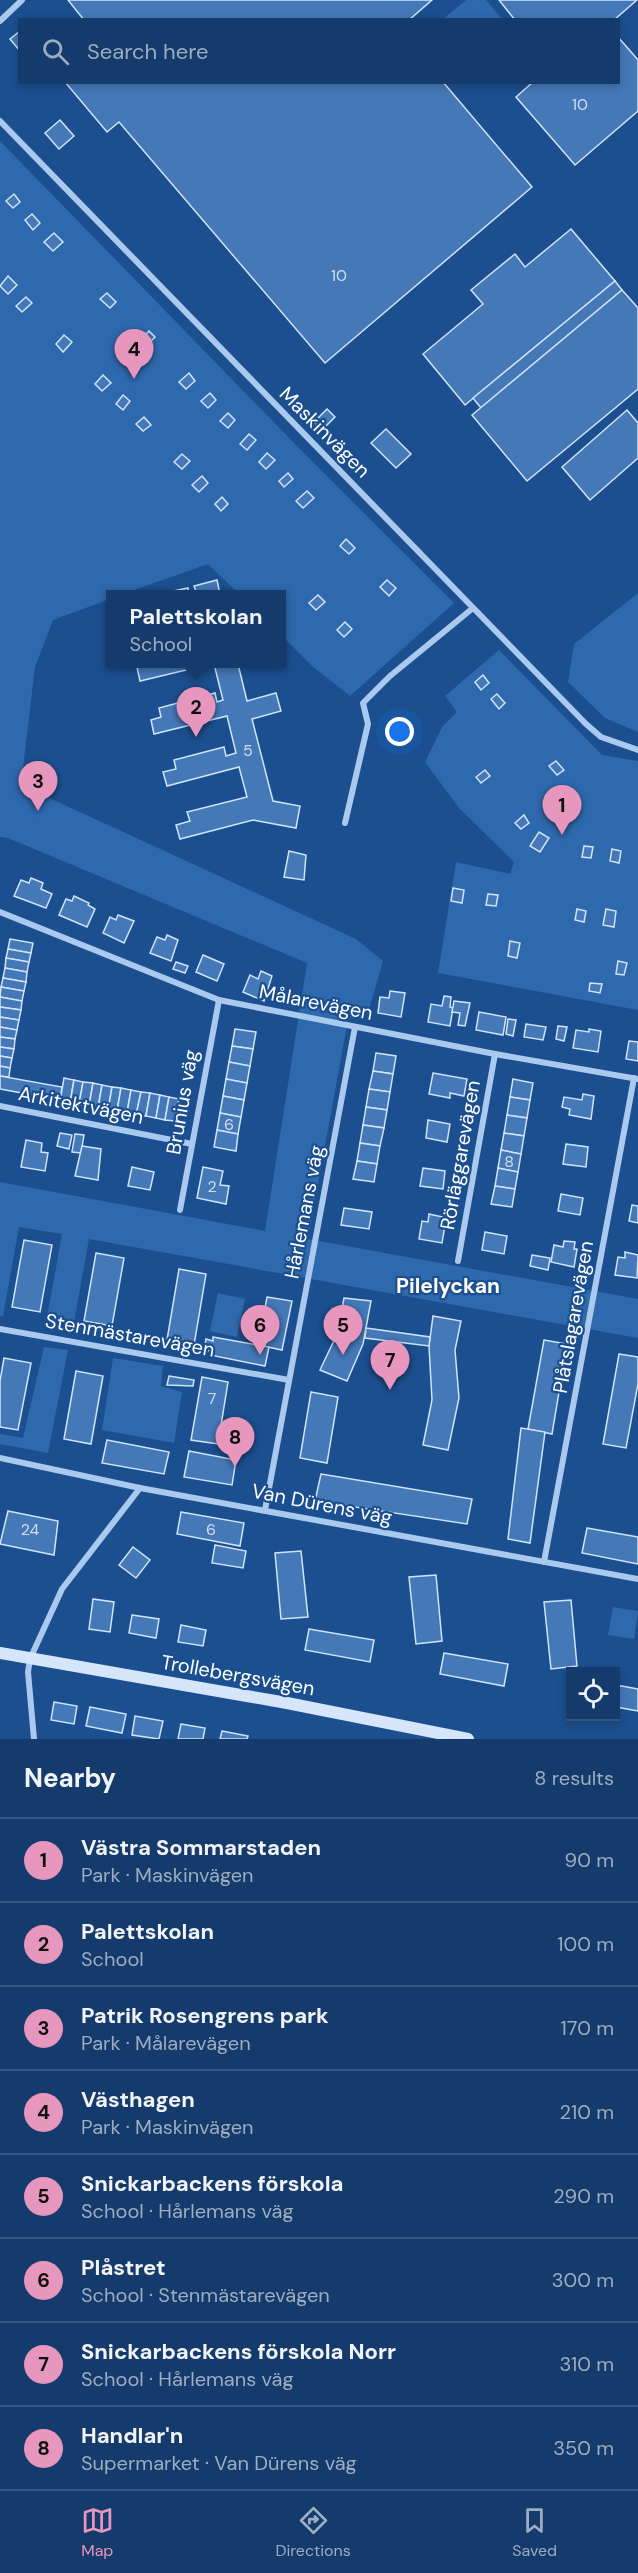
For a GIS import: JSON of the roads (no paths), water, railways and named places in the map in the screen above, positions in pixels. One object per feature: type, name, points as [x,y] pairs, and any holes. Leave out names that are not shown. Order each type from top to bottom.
[{"type":"street","points":[[0,21],[22,0]]},
{"type":"street","name":"Maskinvägen","points":[[0,121],[601,737],[638,750]]},
{"type":"street","points":[[345,823],[368,724],[363,703],[406,663],[473,608]]},
{"type":"street","name":"Målarevägen","points":[[0,912],[219,1000],[636,1079]]},
{"type":"street","name":"Brunius väg","points":[[180,1210],[219,1000]]},
{"type":"street","name":"Hårlemans väg","points":[[265,1510],[355,1027]]},
{"type":"street","name":"Rörläggarevägen","points":[[458,1261],[495,1054]]},
{"type":"street","name":"Plåtslagarevägen","points":[[544,1562],[636,1079]]},
{"type":"street","name":"Arkitektvägen","points":[[0,1106],[192,1144]]},
{"type":"street","name":"Stenmästarevägen","points":[[0,1329],[289,1380]]},
{"type":"street","name":"Van Dürens väg","points":[[0,1458],[140,1488],[638,1579]]},
{"type":"street","points":[[34,1739],[28,1672],[30,1659],[62,1589],[140,1488]]},
{"type":"street","name":"Trollebergsvägen","points":[[0,1653],[287,1703],[428,1736],[468,1739]]},
{"type":"place","name":"Västhagen","points":[[134,379]]},
{"type":"place","name":"Palettskolan","points":[[196,737]]},
{"type":"place","name":"Patrik Rosengrens park","points":[[38,811]]},
{"type":"place","name":"Västra Sommarstaden","points":[[562,835]]},
{"type":"place","name":"Plåstret","points":[[260,1355]]},
{"type":"place","name":"Snickarbackens förskola","points":[[343,1355]]},
{"type":"place","name":"Snickarbackens förskola Norr","points":[[390,1390]]},
{"type":"place","name":"Handlar'n","points":[[235,1467]]},
{"type":"district","name":"Pilelyckan","points":[[448,1286]]}]
